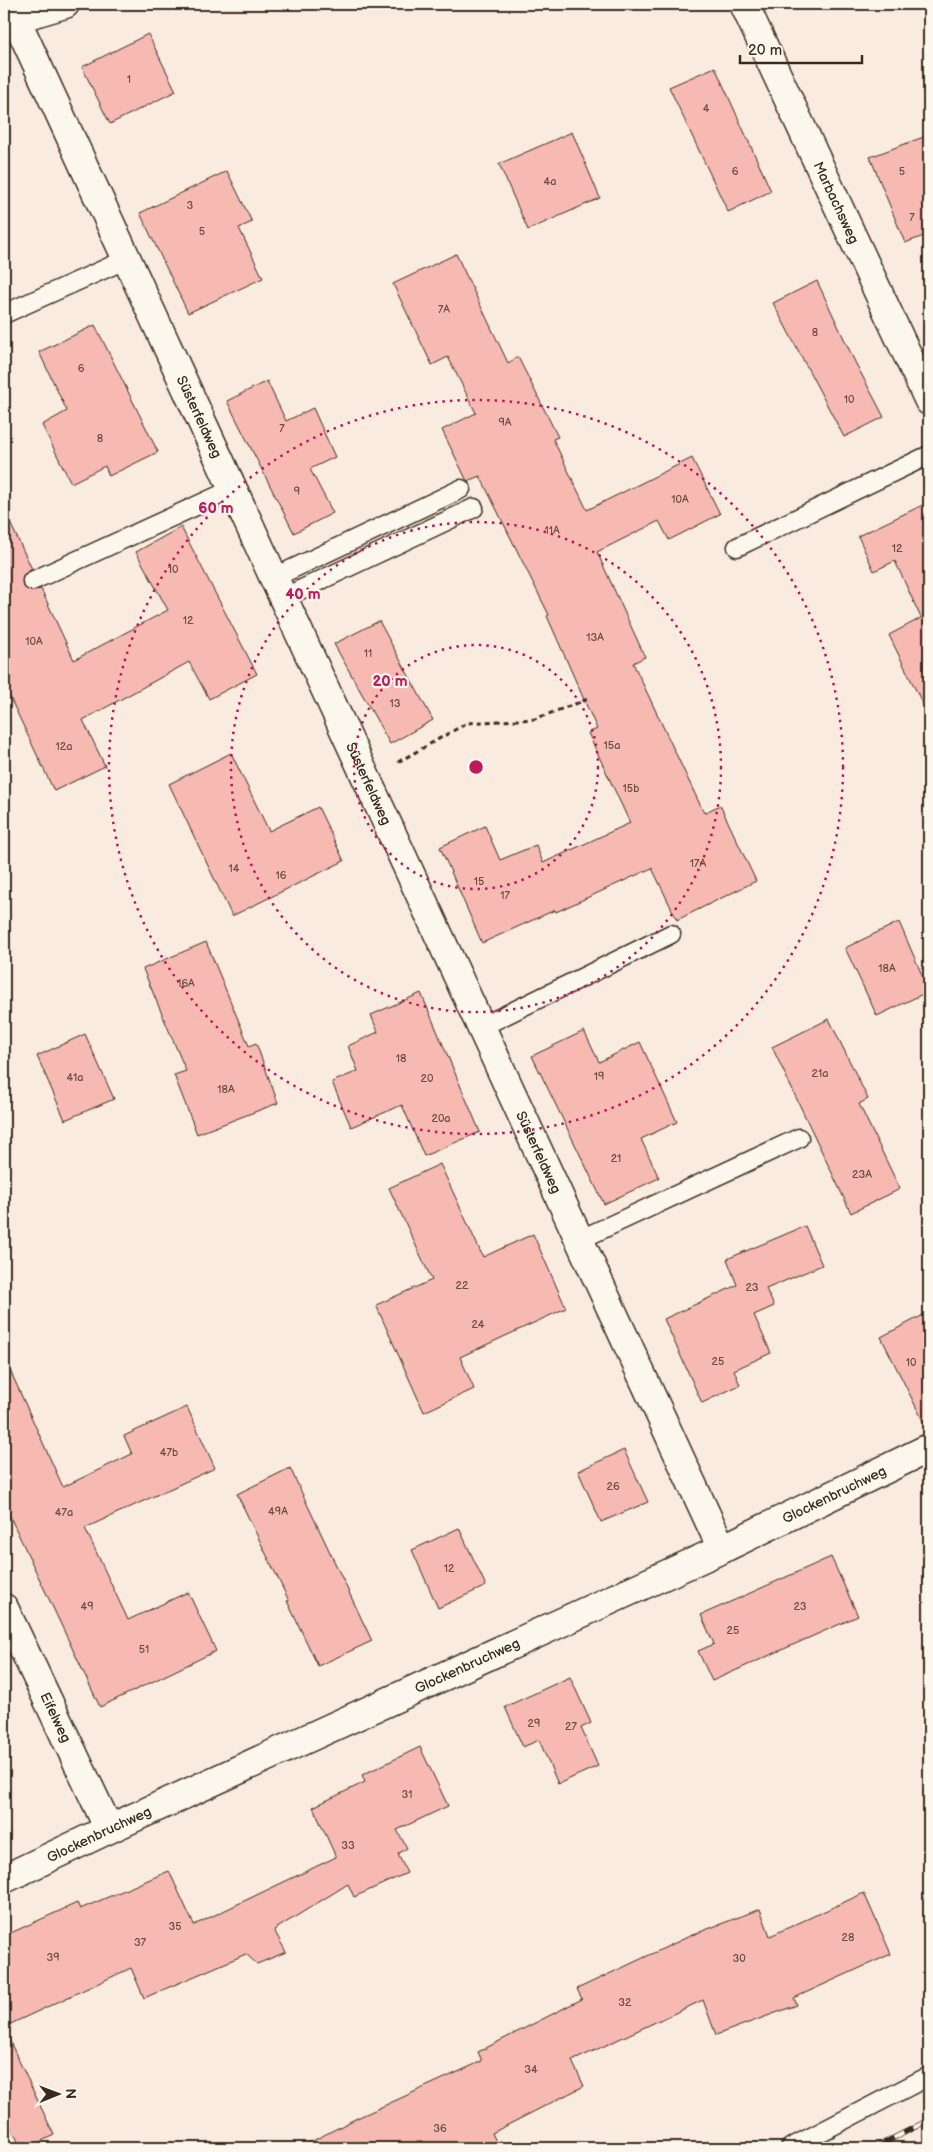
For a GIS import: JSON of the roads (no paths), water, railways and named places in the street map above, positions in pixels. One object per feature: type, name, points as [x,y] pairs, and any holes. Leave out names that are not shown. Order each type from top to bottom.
[{"type":"street","points":[[10,20],[65,4]]},
{"type":"street","name":"Marbachsweg","points":[[744,4],[929,401]]},
{"type":"street","name":"Süsterfeldweg","points":[[10,20],[127,259],[722,1550]]},
{"type":"street","name":"Glockenbruchweg","points":[[4,1879],[109,1829],[722,1550],[929,1448]]},
{"type":"street","name":"Eifelweg","points":[[4,1608],[109,1829]]},
{"type":"lane","points":[[4,314],[127,259]]},
{"type":"lane","points":[[737,547],[929,456]]},
{"type":"lane","points":[[32,581],[233,489]]},
{"type":"lane","points":[[278,588],[461,489]]},
{"type":"lane","points":[[278,588],[474,508]]},
{"type":"lane","points":[[481,1027],[671,934]]},
{"type":"lane","points":[[579,1240],[800,1138]]},
{"type":"lane","points":[[790,2148],[929,2076]]},
{"type":"railway","points":[[874,2148],[929,2120]]}]
